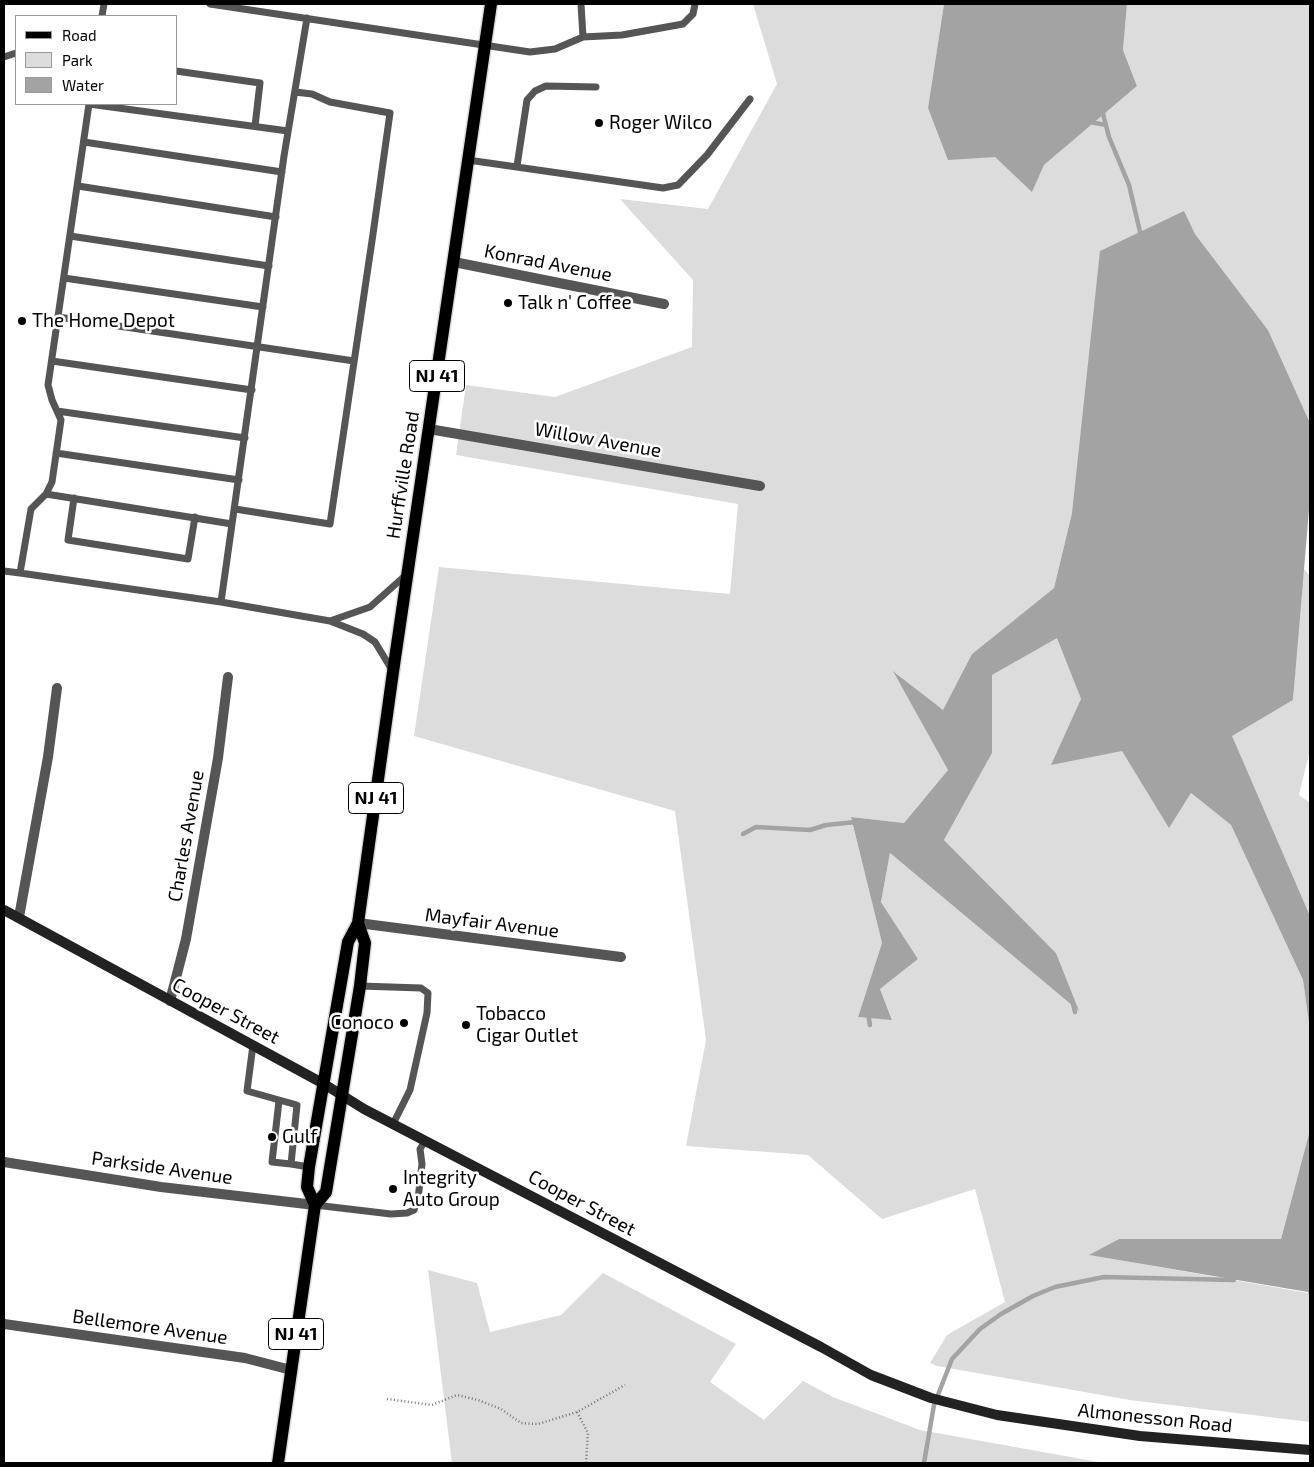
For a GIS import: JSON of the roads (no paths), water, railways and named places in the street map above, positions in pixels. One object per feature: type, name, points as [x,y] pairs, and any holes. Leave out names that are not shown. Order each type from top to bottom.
[{"type":"main road","name":"Hurffville Road","points":[[315,1205],[307,1188],[310,1166],[348,942],[358,923],[491,4]]},
{"type":"main road","name":"Cooper Street","points":[[4,910],[324,1084],[393,1124],[820,1346],[871,1375],[931,1398],[997,1415]]},
{"type":"main road","name":"Hurffville Road","points":[[278,1463],[315,1205],[326,1192],[360,986],[365,943],[358,923]]},
{"type":"main road","name":"Almonesson Road","points":[[997,1415],[1140,1436],[1310,1450]]},
{"type":"street","name":"Konrad Avenue","points":[[454,262],[664,304]]},
{"type":"street","name":"Willow Avenue","points":[[429,429],[760,486]]},
{"type":"street","name":"Charles Avenue","points":[[170,1001],[188,930],[218,758],[228,677]]},
{"type":"street","points":[[18,917],[48,757],[57,688]]},
{"type":"street","name":"Mayfair Avenue","points":[[358,923],[621,957]]},
{"type":"street","name":"Parkside Avenue","points":[[4,1162],[161,1187],[315,1205]]},
{"type":"street","name":"Bellemore Avenue","points":[[4,1324],[245,1358],[291,1370]]},
{"type":"lane","points":[[210,4],[530,52],[555,49],[583,37],[622,35],[683,24],[693,14],[696,4]]},
{"type":"lane","points":[[581,4],[583,37]]},
{"type":"lane","points":[[221,602],[288,131],[307,18]]},
{"type":"lane","points":[[178,71],[260,83],[255,126]]},
{"type":"lane","points":[[517,166],[526,100],[535,91],[546,86],[596,87]]},
{"type":"lane","points":[[235,509],[330,524],[390,113],[330,102],[312,94],[295,92]]},
{"type":"lane","points":[[468,160],[663,188],[678,185],[707,155],[750,100]]},
{"type":"lane","points":[[20,573],[30,509],[46,494],[52,482],[61,420],[48,385],[89,105]]},
{"type":"lane","points":[[97,105],[288,131]]},
{"type":"lane","points":[[84,142],[282,172]]},
{"type":"lane","points":[[78,186],[276,217]]},
{"type":"lane","points":[[70,236],[269,266]]},
{"type":"lane","points":[[64,278],[263,308]]},
{"type":"lane","points":[[58,317],[354,362]]},
{"type":"lane","points":[[52,361],[252,390]]},
{"type":"lane","points":[[57,411],[245,438]]},
{"type":"lane","points":[[56,454],[239,480]]},
{"type":"lane","points":[[46,494],[232,524]]},
{"type":"lane","points":[[74,498],[68,540],[77,542],[188,559],[195,517]]},
{"type":"lane","points":[[4,571],[221,602],[330,621],[363,634],[375,642],[393,672]]},
{"type":"lane","points":[[330,621],[370,607],[407,574]]},
{"type":"lane","points":[[360,986],[420,988],[428,993],[426,1013],[410,1090],[393,1124]]},
{"type":"lane","points":[[253,1045],[247,1091],[297,1106],[291,1164]]},
{"type":"lane","points":[[279,1101],[272,1162],[310,1166]]},
{"type":"lane","points":[[315,1205],[391,1214],[407,1214],[414,1210],[418,1199],[422,1164],[420,1150],[425,1141]]},
{"type":"water","points":[[944,4],[1127,4],[1123,50],[1137,86],[1044,165],[1032,192],[995,157],[948,160],[928,108]]},
{"type":"water","points":[[1184,211],[1195,234],[1268,330],[1310,423],[1310,498],[1293,700],[1232,736],[1310,916],[1310,1030],[1303,980],[1231,825],[1191,793],[1169,828],[1122,751],[1051,765],[1081,699],[1057,638],[992,675],[992,753],[944,840],[1056,953],[1079,1011],[890,853],[881,902],[918,959],[880,989],[892,1020],[858,1017],[882,943],[851,817],[904,823],[948,770],[893,671],[943,710],[972,654],[1054,588],[1072,513],[1100,251]]},
{"type":"water","points":[[1310,1130],[1310,1303],[1308,1292],[1089,1255],[1119,1239],[1281,1239]]},
{"type":"waterway","points":[[1102,110],[1109,137],[1129,185],[1141,236]]},
{"type":"waterway","points":[[1090,122],[1106,125]]},
{"type":"waterway","points":[[743,834],[756,827],[810,830],[826,825],[856,822]]},
{"type":"waterway","points":[[1072,1000],[1075,1012]]},
{"type":"waterway","points":[[868,1014],[870,1025]]},
{"type":"waterway","points":[[924,1463],[934,1405],[952,1359],[980,1329],[1001,1314],[1033,1296],[1055,1287],[1104,1277],[1234,1280]]},
{"type":"place","name":"Roger Wilco","points":[[599,123]]},
{"type":"place","name":"Talk n' Coffee","points":[[508,303]]},
{"type":"place","name":"The Home Depot","points":[[22,321]]},
{"type":"place","name":"Conoco","points":[[404,1023]]},
{"type":"place","name":"Tobacco Cigar Outlet","points":[[466,1025]]},
{"type":"place","name":"Gulf","points":[[272,1137]]},
{"type":"place","name":"Integrity Auto Group","points":[[393,1189]]}]
